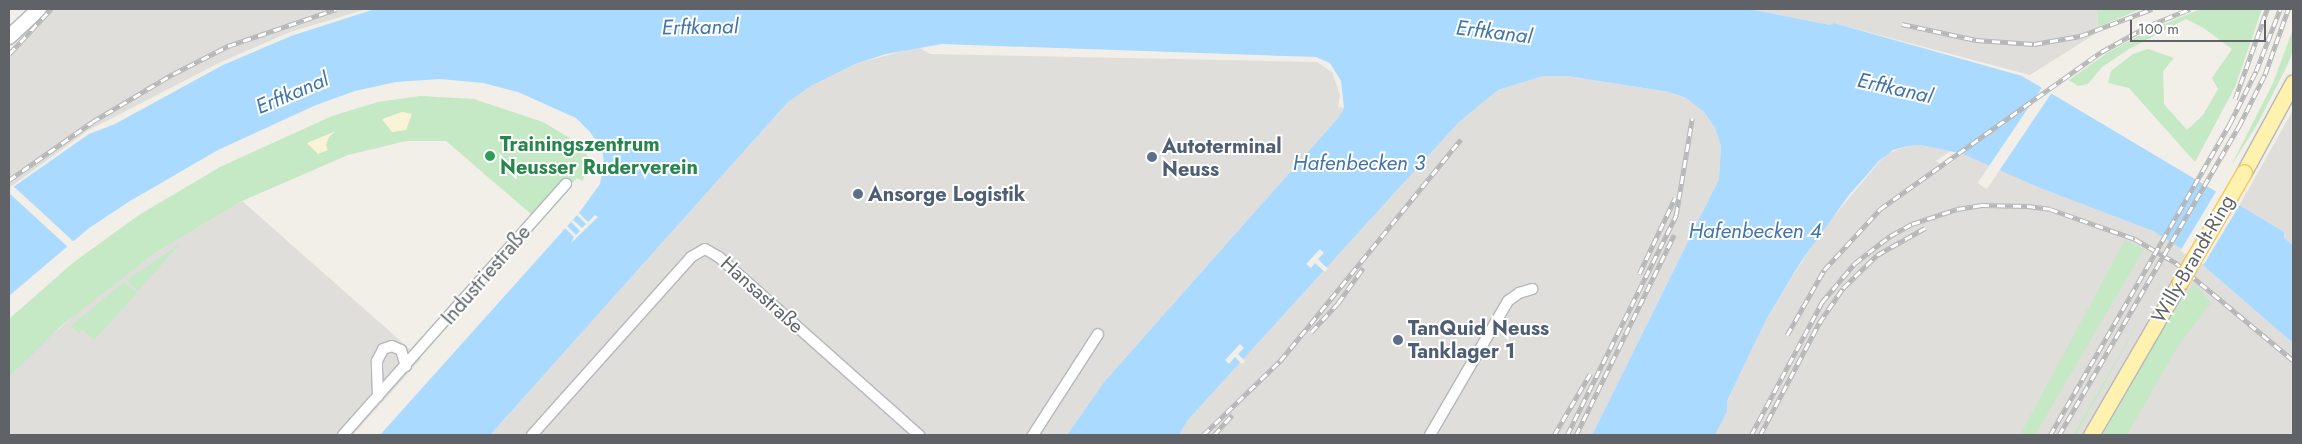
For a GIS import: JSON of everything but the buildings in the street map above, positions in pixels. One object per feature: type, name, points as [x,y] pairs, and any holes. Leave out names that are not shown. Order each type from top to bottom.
[{"type":"main road","points":[[9,37],[39,9]]},
{"type":"main road","name":"Willy-Brandt-Ring","points":[[2091,435],[2244,172],[2293,82]]},
{"type":"street","name":"Industriestraße","points":[[343,435],[566,184]]},
{"type":"street","name":"Hansastraße","points":[[532,435],[691,257],[705,249],[714,252],[919,435]]},
{"type":"street","points":[[1430,435],[1508,301],[1519,293],[1532,289]]},
{"type":"street","points":[[1033,435],[1098,334]]},
{"type":"street","points":[[378,396],[377,361],[382,350],[392,346],[401,350],[406,366]]},
{"type":"shaded area","points":[[55,9],[367,9],[290,32],[221,62],[87,131],[9,188],[9,58]]},
{"type":"shaded area","points":[[1749,9],[2097,9],[2098,32],[2030,75],[1834,23],[1830,25]]},
{"type":"shaded area","points":[[918,47],[930,54],[1317,62],[1332,72],[1340,95],[1338,107],[1344,108],[1339,117],[1104,382],[1067,435],[490,435],[788,102],[811,86],[855,64]]},
{"type":"shaded area","points":[[1543,76],[1566,76],[1669,92],[1686,98],[1704,112],[1715,128],[1721,146],[1719,179],[1592,435],[1179,435],[1187,421],[1459,122],[1498,90]]},
{"type":"shaded area","points":[[2293,110],[2293,245],[2284,238],[2283,232],[2239,206]]},
{"type":"shaded area","points":[[1921,145],[1950,151],[1936,161],[1945,167],[1963,154],[1990,164],[2040,188],[2153,231],[2191,255],[2293,343],[2293,435],[1715,435],[1727,412],[1727,401],[1767,318],[1819,234],[1886,154],[1907,146]]},
{"type":"shaded area","points":[[242,201],[421,359],[353,435],[9,435],[9,377],[38,347],[92,300],[152,255]]},
{"type":"green space","points":[[2097,9],[2141,9],[2098,27]]},
{"type":"green space","points":[[2201,9],[2262,9],[2235,87],[2195,162],[2129,88],[2108,83],[2111,71],[2133,54],[2148,49],[2174,58],[2163,71],[2164,104],[2187,130],[2203,115],[2218,89],[2212,78],[2232,49],[2202,27],[2186,19],[2129,49],[2102,67],[2088,84],[2078,86],[2069,80],[2107,53],[2149,30]]},
{"type":"green space","points":[[2293,29],[2293,51],[2286,68],[2258,123],[2231,166],[2273,83]]},
{"type":"green space","points":[[420,96],[474,99],[543,122],[583,146],[588,158],[587,171],[582,181],[577,178],[538,220],[446,141],[406,141],[348,155],[242,201],[152,255],[61,326],[9,377],[9,319],[74,262],[139,215],[220,167],[332,116],[378,102]]},
{"type":"green space","points":[[2125,240],[2144,249],[2035,435],[2020,435]]},
{"type":"green space","points":[[181,243],[138,291],[127,280],[158,259]]},
{"type":"green space","points":[[124,282],[137,293],[94,340],[83,330],[79,334],[71,326]]},
{"type":"green space","points":[[2194,283],[2211,303],[2178,346],[2127,435],[2103,435],[2167,321]]},
{"type":"green space","points":[[2146,308],[2076,435],[2073,435]]},
{"type":"sand","points":[[402,112],[412,114],[406,130],[392,132],[382,119]]},
{"type":"sand","points":[[336,131],[329,137],[326,145],[328,150],[318,154],[307,143]]},
{"type":"water","points":[[375,9],[1749,9],[1830,25],[1834,23],[2022,76],[2284,232],[2284,238],[2293,245],[2293,343],[2191,255],[2153,231],[2040,188],[1963,154],[1921,145],[1907,146],[1893,150],[1880,160],[1849,195],[1802,260],[1767,318],[1727,401],[1727,412],[1715,435],[1592,435],[1719,179],[1721,146],[1715,128],[1704,112],[1686,98],[1669,92],[1567,76],[1543,76],[1498,90],[1459,122],[1187,421],[1179,435],[1067,435],[1104,382],[1339,117],[1344,108],[1341,81],[1330,63],[1316,57],[942,44],[886,54],[855,64],[811,86],[788,102],[490,435],[380,435],[579,213],[600,184],[604,163],[602,149],[590,132],[576,118],[518,92],[483,83],[440,79],[396,82],[355,91],[316,105],[218,150],[130,201],[89,228],[9,296],[9,190],[89,134],[115,124],[223,65],[291,36]]},
{"type":"pier","points":[[2043,86],[2052,92],[1987,189],[1978,183]]},
{"type":"pier","points":[[12,185],[75,243],[69,248],[9,193]]},
{"type":"pier","points":[[2217,190],[2240,204],[2204,265],[2180,251]]},
{"type":"pier","points":[[579,213],[588,222],[595,215],[598,217],[571,243],[574,237],[565,228],[567,226],[576,235],[580,231],[571,222],[573,220],[582,228],[586,224],[577,215]]},
{"type":"pier","points":[[1320,249],[1324,253],[1318,259],[1328,269],[1325,272],[1315,263],[1311,268],[1306,264]]},
{"type":"pier","points":[[1240,344],[1244,348],[1238,354],[1245,361],[1242,364],[1235,357],[1229,364],[1225,360]]},
{"type":"railway","points":[[9,54],[51,9]]},
{"type":"railway","points":[[9,180],[92,122],[173,74],[228,46],[336,9]]},
{"type":"railway","points":[[1902,24],[1976,40],[2034,44],[2080,36],[2152,9]]},
{"type":"railway","points":[[1787,335],[1824,270],[1880,209],[2101,52],[2150,25],[2190,9]]},
{"type":"railway","points":[[2235,99],[2267,9]]},
{"type":"railway","points":[[2050,435],[2230,123],[2256,71],[2280,9]]},
{"type":"railway","points":[[2059,435],[2239,126],[2265,74],[2288,9]]},
{"type":"railway","points":[[1567,435],[1676,215],[1692,118]]},
{"type":"railway","points":[[1203,435],[1280,361],[1461,139]]},
{"type":"railway","points":[[1639,274],[1675,198]]},
{"type":"railway","points":[[1751,435],[1822,302],[1855,263],[1890,236],[1912,224],[1957,209],[1981,205],[2027,206],[2050,209],[2135,239],[2176,263],[2293,360]]},
{"type":"railway","points":[[1760,435],[1819,323],[1843,288],[1877,255],[1925,228]]},
{"type":"railway","points":[[1576,435],[1674,235]]},
{"type":"railway","points":[[1311,332],[1338,303],[1363,268]]},
{"type":"railway","points":[[1554,435],[1590,374]]},
{"type":"railway","points":[[1214,435],[1232,415]]},
{"type":"place","name":"Trainingszentrum Neusser Ruderverein","points":[[490,156]]},
{"type":"place","name":"Autoterminal Neuss","points":[[1152,157]]},
{"type":"place","name":"Ansorge Logistik","points":[[858,194]]},
{"type":"place","name":"TanQuid Neuss Tanklager 1","points":[[1398,340]]},
{"type":"water label","name":"Erftkanal","points":[[700,27]]},
{"type":"water label","name":"Erftkanal","points":[[1494,32]]},
{"type":"water label","name":"Erftkanal","points":[[1895,88]]},
{"type":"water label","name":"Erftkanal","points":[[292,93]]},
{"type":"water label","name":"Hafenbecken 3","points":[[1359,163]]},
{"type":"water label","name":"Hafenbecken 4","points":[[1755,231]]}]
